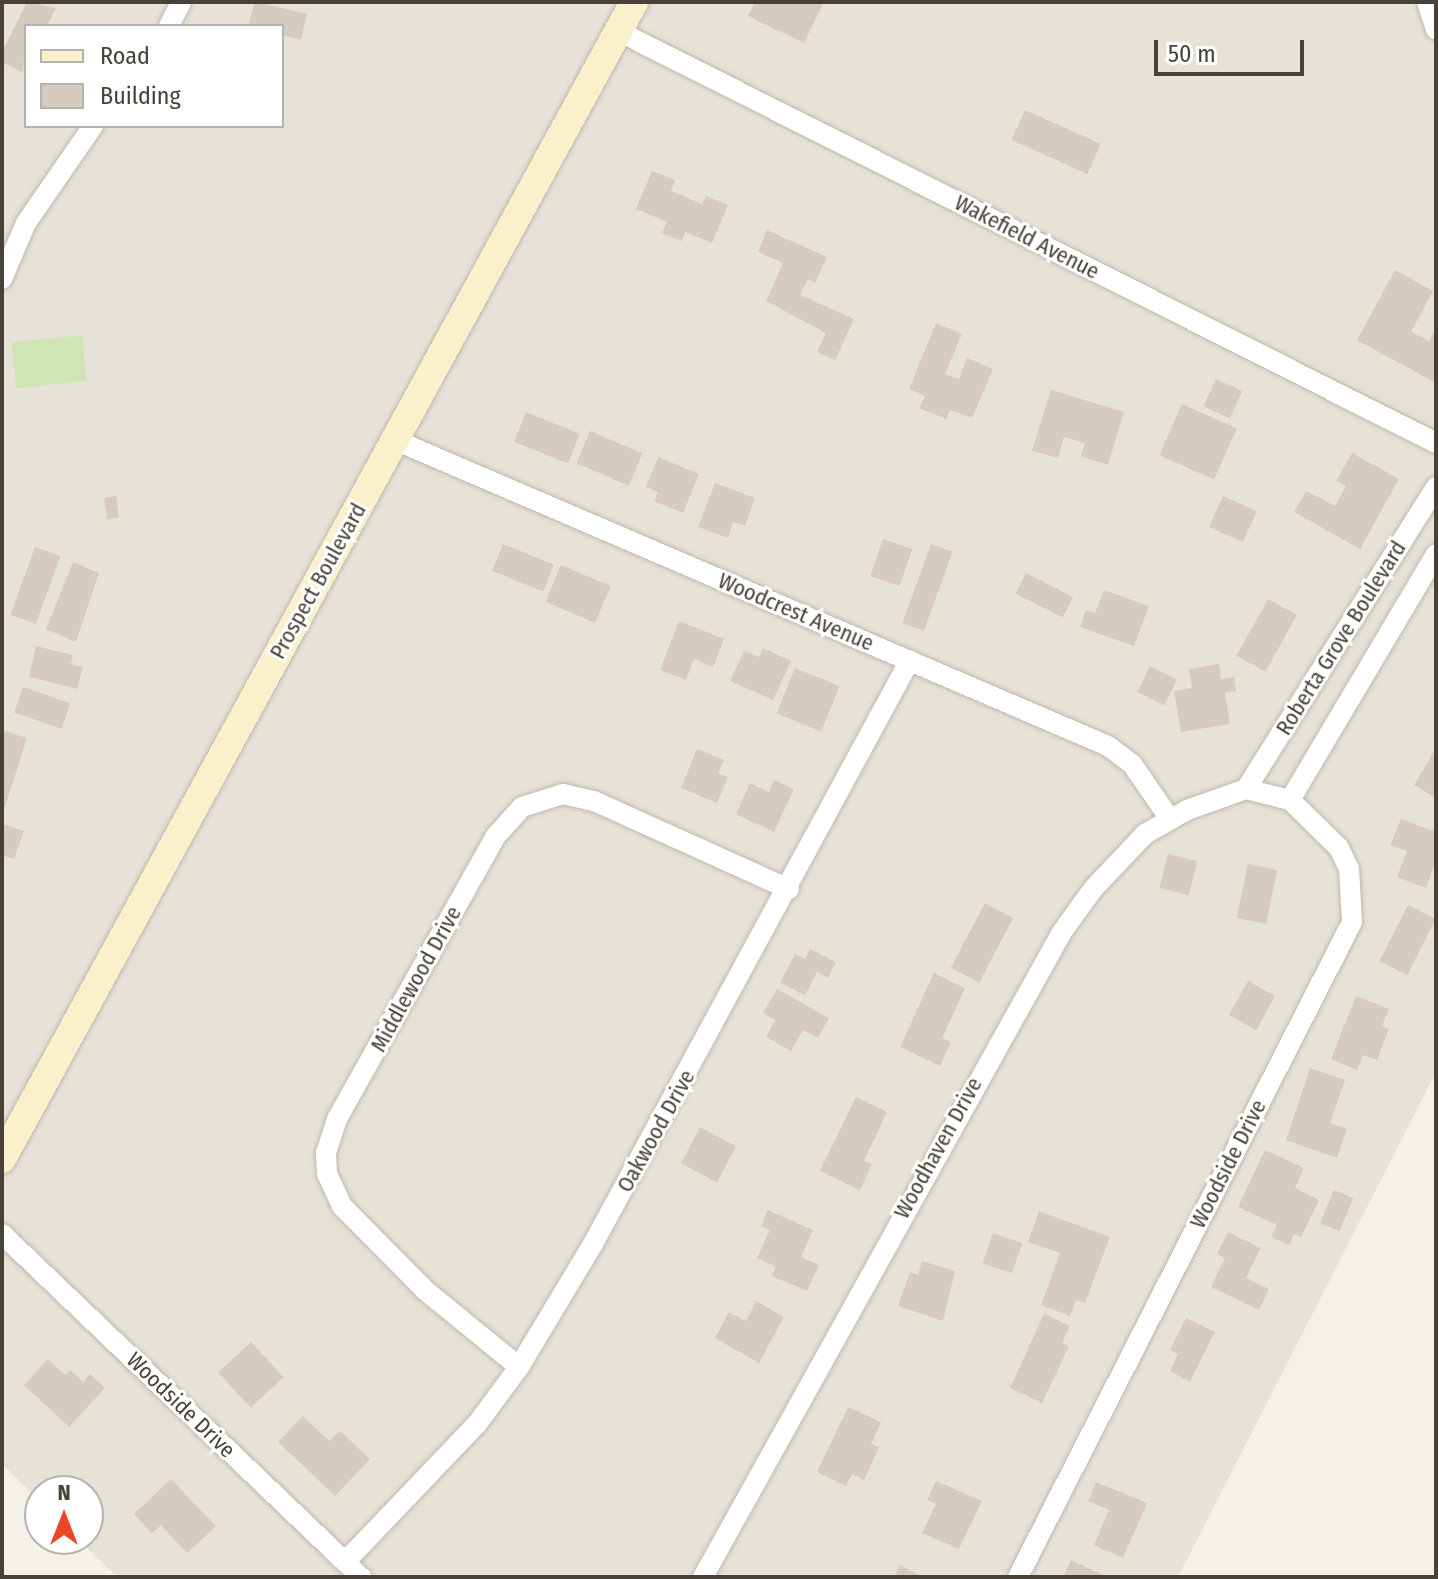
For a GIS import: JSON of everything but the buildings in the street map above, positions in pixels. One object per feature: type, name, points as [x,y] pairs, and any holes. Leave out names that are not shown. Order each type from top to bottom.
[{"type":"main road","name":"Prospect Boulevard","points":[[2,1159],[634,2]]},
{"type":"street","points":[[170,24],[181,2]]},
{"type":"street","name":"Wakefield Avenue","points":[[618,31],[1436,443]]},
{"type":"street","points":[[2,279],[32,212],[92,128]]},
{"type":"street","name":"Woodcrest Avenue","points":[[395,440],[1108,746],[1132,764],[1170,819]]},
{"type":"street","name":"Roberta Grove Boulevard","points":[[1246,789],[1436,487]]},
{"type":"street","name":"Roberta Grove Boulevard","points":[[1290,800],[1436,554]]},
{"type":"street","name":"Oakwood Drive","points":[[345,1562],[477,1424],[519,1367],[789,889],[910,660]]},
{"type":"street","points":[[1246,789],[1290,800]]},
{"type":"street","name":"Woodhaven Drive","points":[[703,1577],[1062,932],[1103,878],[1145,834],[1170,819],[1246,789]]},
{"type":"street","name":"Middlewood Drive","points":[[519,1367],[425,1290],[342,1206],[327,1174],[326,1153],[337,1119],[495,837],[522,807],[563,794],[594,801],[789,889]]},
{"type":"street","name":"Woodside Drive","points":[[1018,1577],[1352,922],[1349,869],[1339,848],[1290,800]]},
{"type":"street","name":"Woodside Drive","points":[[2,1234],[361,1577]]},
{"type":"shaded area","points":[[2,2],[1436,2],[1436,1072],[1178,1577],[117,1577],[94,1555],[104,1555],[104,1475],[24,1475],[24,1485],[2,1464]]},
{"type":"green space","points":[[82,335],[87,381],[16,388],[11,342]]}]
